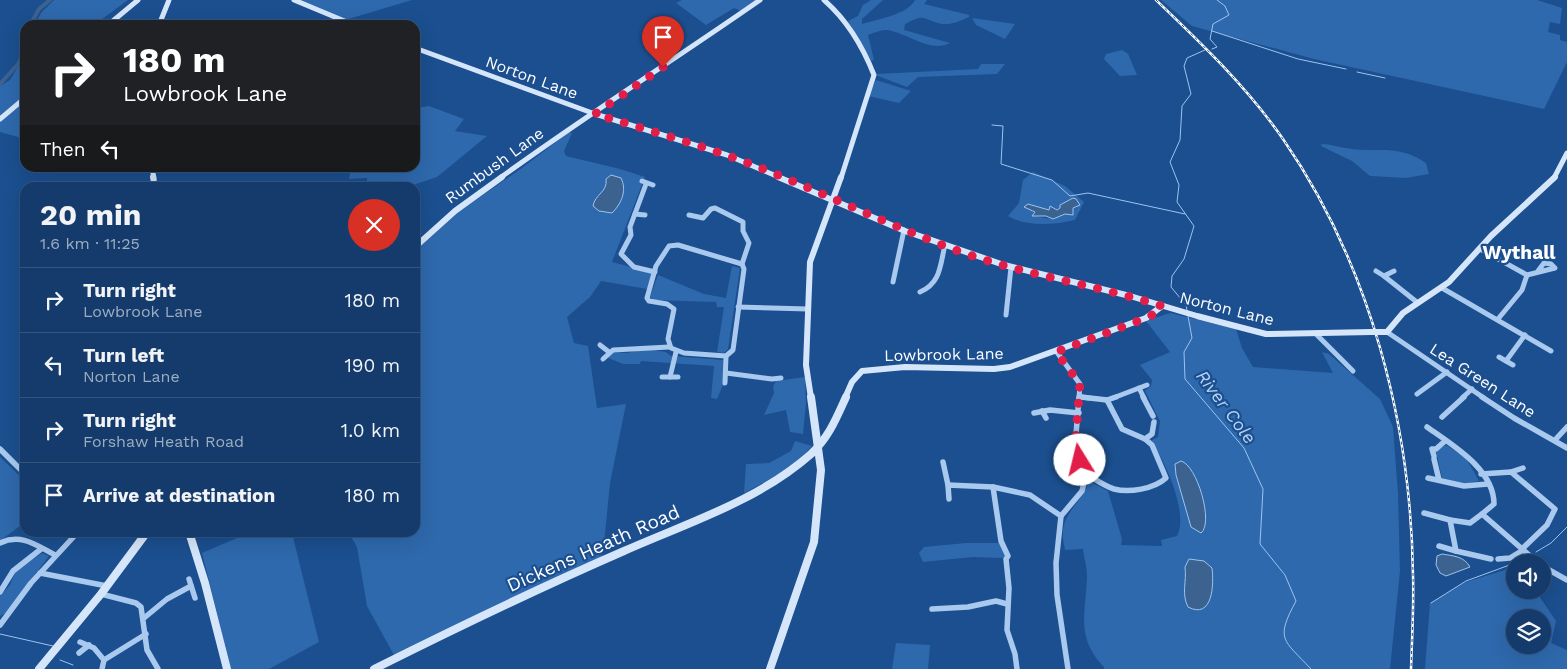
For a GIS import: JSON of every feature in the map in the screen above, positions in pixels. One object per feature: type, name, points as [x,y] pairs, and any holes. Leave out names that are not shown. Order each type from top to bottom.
[{"type":"street","points":[[114,20],[138,0]]},
{"type":"street","points":[[162,20],[169,0]]},
{"type":"street","points":[[294,0],[342,20]]},
{"type":"street","name":"Rumbush Lane","points":[[420,243],[455,212],[565,131],[595,114],[760,0]]},
{"type":"street","points":[[770,669],[814,542],[820,497],[818,446],[806,365],[810,262],[835,200],[874,74],[850,29],[838,13],[824,0]]},
{"type":"street","name":"Norton Lane","points":[[420,50],[595,114],[727,156],[904,230],[1011,267],[1130,296],[1266,334],[1379,332]]},
{"type":"street","points":[[0,119],[20,102]]},
{"type":"street","points":[[1379,332],[1403,313],[1442,288],[1498,230],[1554,179],[1566,156]]},
{"type":"street","points":[[653,185],[644,182],[630,227],[630,235],[621,254],[634,267],[655,272]]},
{"type":"street","points":[[689,215],[705,217],[711,209],[715,208],[743,222],[743,231],[749,237],[750,243],[742,264],[744,269],[732,350],[726,356],[725,383]]},
{"type":"street","points":[[635,214],[645,215]]},
{"type":"street","points":[[893,282],[904,230]]},
{"type":"street","points":[[726,356],[676,352],[669,347],[667,342],[674,309],[667,304],[649,301],[647,298],[655,272],[669,246],[673,245],[742,264]]},
{"type":"street","points":[[920,292],[931,288],[939,278],[944,245]]},
{"type":"street","points":[[1480,249],[1527,275],[1538,271]]},
{"type":"street","points":[[1006,315],[1011,267]]},
{"type":"street","points":[[1376,271],[1418,303]]},
{"type":"street","points":[[1384,276],[1394,271]]},
{"type":"street","points":[[1498,319],[1522,290],[1527,275]]},
{"type":"street","points":[[931,288],[937,293]]},
{"type":"street","points":[[1442,288],[1551,351]]},
{"type":"street","name":"Lowbrook Lane","points":[[818,446],[833,427],[854,379],[861,372],[883,368],[1003,368],[1056,352],[1146,318],[1158,312],[1162,306]]},
{"type":"street","points":[[738,307],[808,309]]},
{"type":"street","name":"Lea Green Lane","points":[[1379,332],[1447,372],[1514,418],[1567,448]]},
{"type":"street","points":[[1316,334],[1353,371]]},
{"type":"street","points":[[1506,361],[1526,335]]},
{"type":"street","points":[[600,345],[610,352]]},
{"type":"street","points":[[602,359],[610,352],[669,347]]},
{"type":"street","points":[[670,377],[676,352]]},
{"type":"street","points":[[1056,352],[1080,384],[1081,397],[1075,447],[1086,474],[1082,492],[1061,516],[1056,563],[1057,595],[1068,669]]},
{"type":"street","points":[[1499,357],[1513,365]]},
{"type":"street","points":[[1417,394],[1428,384],[1437,382],[1447,372]]},
{"type":"street","points":[[726,373],[772,379],[781,378]]},
{"type":"street","points":[[662,376],[678,378]]},
{"type":"street","points":[[771,386],[772,379]]},
{"type":"street","points":[[1081,397],[1106,400],[1147,385]]},
{"type":"street","points":[[1139,388],[1153,419],[1152,434],[1145,439]]},
{"type":"street","points":[[1442,416],[1472,389]]},
{"type":"street","points":[[1086,474],[1111,489],[1120,490],[1163,483],[1166,478],[1152,446],[1145,439],[1122,429],[1106,400]]},
{"type":"street","points":[[1034,413],[1063,410],[1079,414]]},
{"type":"street","points":[[1042,411],[1046,418]]},
{"type":"street","points":[[1424,513],[1470,523],[1494,501],[1494,494],[1470,459],[1427,427]]},
{"type":"street","points":[[1555,440],[1567,427]]},
{"type":"street","points":[[1439,480],[1432,449],[1436,449],[1445,440]]},
{"type":"street","name":"Dickens Heath Road","points":[[374,669],[511,603],[710,514],[767,486],[794,468],[818,446]]},
{"type":"street","points":[[0,449],[20,469]]},
{"type":"street","points":[[944,462],[949,499]]},
{"type":"street","points":[[1481,474],[1511,472],[1523,468]]},
{"type":"street","points":[[1498,559],[1510,558],[1522,550],[1547,525],[1555,509],[1511,472]]},
{"type":"street","points":[[1428,478],[1464,486],[1488,484]]},
{"type":"street","points":[[948,485],[993,488],[1030,495],[1061,516]]},
{"type":"street","points":[[993,488],[1002,541],[1008,556],[1006,559],[1009,588],[1007,630],[1015,654],[1017,669]]},
{"type":"street","points":[[1482,514],[1527,554]]},
{"type":"street","points":[[1450,520],[1456,551]]},
{"type":"street","points":[[0,543],[12,537],[19,537],[55,555]]},
{"type":"street","points":[[1,622],[55,555],[73,537]]},
{"type":"street","points":[[39,669],[104,590],[140,537]]},
{"type":"street","points":[[191,537],[205,583],[226,669]]},
{"type":"street","points":[[1439,546],[1490,559]]},
{"type":"street","points":[[0,592],[12,571],[41,548]]},
{"type":"street","points":[[1551,571],[1567,580]]},
{"type":"street","points":[[40,573],[104,590],[136,603],[141,607],[147,650],[158,669]]},
{"type":"street","points":[[144,618],[190,583],[195,598]]},
{"type":"street","points":[[932,609],[968,607],[996,601],[1007,604]]},
{"type":"street","points":[[104,660],[146,634]]},
{"type":"street","points":[[80,642],[100,652],[104,660],[102,669]]},
{"type":"street","points":[[79,653],[89,645]]},
{"type":"shaded area","points":[[54,0],[128,0],[101,20],[38,20],[41,13]]},
{"type":"shaded area","points":[[297,0],[412,0],[345,20]]},
{"type":"shaded area","points":[[682,0],[757,0],[741,11],[734,8],[706,25],[676,3]]},
{"type":"shaded area","points":[[871,0],[883,0],[862,19],[862,24],[899,13],[915,0],[927,0],[924,4],[969,15],[969,17],[949,24],[917,18],[905,24],[904,30],[950,43],[943,46],[928,45],[889,30],[868,35],[874,60],[870,61],[848,21],[858,16],[863,5]]},
{"type":"shaded area","points":[[1161,0],[1537,0],[1562,8],[1560,24],[1550,22],[1548,32],[1560,35],[1560,40],[1567,42],[1567,62],[1544,109],[1314,59],[1192,26]]},
{"type":"shaded area","points":[[972,18],[1015,24],[1005,39],[976,25]]},
{"type":"shaded area","points":[[1122,50],[1128,54],[1137,75],[1120,76],[1104,59],[1106,54]]},
{"type":"shaded area","points":[[20,63],[20,100],[0,117],[0,86],[10,80]]},
{"type":"shaded area","points":[[981,64],[1005,64],[997,74],[918,77],[907,87],[876,74],[978,69]]},
{"type":"shaded area","points":[[876,80],[911,91],[899,103],[868,96]]},
{"type":"shaded area","points":[[20,106],[20,138],[0,132],[0,121]]},
{"type":"shaded area","points":[[429,106],[464,119],[455,131],[487,136],[437,177],[420,183],[367,182],[367,178],[349,179],[350,172],[420,172],[420,107]]},
{"type":"shaded area","points":[[569,132],[572,133],[564,151],[566,156],[645,177],[612,262],[650,272],[652,274],[647,289],[601,281],[590,297],[567,317],[574,343],[588,346],[597,408],[626,404],[610,483],[603,554],[599,563],[394,655],[367,606],[357,547],[351,537],[420,537],[420,246],[456,214],[522,168]]},
{"type":"shaded area","points":[[1322,144],[1357,150],[1386,150],[1405,153],[1426,163],[1429,174],[1406,178],[1370,176],[1352,161],[1321,146]]},
{"type":"shaded area","points":[[1033,172],[1065,186],[1084,202],[1075,220],[1040,224],[1015,220],[1008,216],[1019,203],[1023,180]],"holes":[[[1073,198],[1077,207],[1053,219],[1039,217],[1027,207],[1049,210],[1052,207],[1057,210]]]},
{"type":"shaded area","points":[[611,175],[621,178],[624,187],[621,201],[612,213],[599,211],[593,206],[605,187],[606,179]]},
{"type":"shaded area","points":[[1073,198],[1080,205],[1073,208],[1073,215],[1065,214],[1053,219],[1046,216],[1032,216],[1035,212],[1024,207],[1028,204],[1049,210],[1050,206],[1057,210],[1060,208],[1060,205]]},
{"type":"shaded area","points":[[732,266],[740,268],[728,349],[724,353],[717,352],[724,307],[717,307],[716,302],[654,300],[650,297],[658,275],[704,294],[726,298]]},
{"type":"shaded area","points":[[1170,313],[1236,329],[1242,348],[1253,367],[1333,373],[1322,352],[1329,354],[1380,399],[1393,427],[1398,494],[1400,571],[1390,669],[1104,669],[1095,656],[1089,645],[1084,624],[1087,569],[1083,549],[1065,550],[1064,524],[1089,481],[1108,491],[1122,539],[1121,545],[1162,546],[1161,540],[1177,536],[1180,527],[1178,501],[1162,460],[1150,441],[1158,437],[1160,421],[1145,391],[1151,386],[1152,380],[1140,365],[1170,352],[1146,321]]},
{"type":"shaded area","points":[[645,349],[666,352],[671,356],[723,360],[723,385],[717,399],[711,398],[714,366],[641,361],[640,364],[623,364],[606,357],[611,352],[627,353]]},
{"type":"shaded area","points":[[805,377],[806,403],[803,434],[790,432],[786,410],[764,415],[774,393],[773,387],[776,381]]},
{"type":"shaded area","points":[[795,441],[812,446],[789,467],[744,493],[746,464],[769,463],[791,451]]},
{"type":"shaded area","points":[[1446,445],[1466,458],[1479,481],[1464,484],[1442,478],[1436,451]]},
{"type":"shaded area","points":[[0,457],[20,476],[20,526],[0,541]]},
{"type":"shaded area","points":[[1181,461],[1193,473],[1202,495],[1206,518],[1205,527],[1201,533],[1191,527],[1176,475],[1175,464]]},
{"type":"shaded area","points":[[239,537],[293,537],[319,642],[269,669],[231,669],[202,553]]},
{"type":"shaded area","points":[[966,543],[1001,543],[1006,554],[1003,558],[973,557],[923,562],[919,553],[924,547]]},
{"type":"shaded area","points":[[42,553],[49,556],[6,613],[0,616],[0,596],[10,585],[16,570]]},
{"type":"shaded area","points":[[1442,554],[1461,559],[1468,563],[1470,567],[1446,576],[1440,573],[1436,565],[1437,556]]},
{"type":"shaded area","points":[[1189,559],[1204,561],[1212,568],[1212,591],[1207,605],[1203,609],[1196,610],[1188,607],[1186,602],[1185,567]]},
{"type":"shaded area","points":[[1506,570],[1506,599],[1541,599],[1548,609],[1506,609],[1506,654],[1551,654],[1551,643],[1567,650],[1567,669],[1425,669],[1430,603],[1466,582]]},
{"type":"shaded area","points":[[1551,614],[1556,621],[1551,643]]},
{"type":"shaded area","points":[[896,643],[930,645],[928,669],[892,669]]},
{"type":"waterway","points":[[33,20],[39,9],[50,0]]},
{"type":"waterway","name":"River Cole","points":[[1212,49],[1217,47],[1210,39],[1213,24],[1229,15],[1225,6],[1217,0]]},
{"type":"waterway","points":[[1212,31],[1298,59],[1346,69]]},
{"type":"waterway","name":"River Cole","points":[[1187,310],[1186,305],[1171,287],[1172,276],[1184,259],[1194,226],[1177,202],[1179,185],[1170,162],[1180,140],[1182,106],[1191,94],[1184,66],[1187,58],[1205,50]]},
{"type":"waterway","points":[[0,84],[20,60]]},
{"type":"waterway","points":[[1357,72],[1385,78]]},
{"type":"waterway","points":[[992,125],[1003,126],[1001,164],[1052,180],[1070,196],[1088,193],[1185,214]]},
{"type":"waterway","name":"River Cole","points":[[1188,316],[1192,338],[1184,352],[1185,379],[1244,448],[1263,489],[1260,544],[1285,575],[1296,601],[1286,624],[1285,638],[1288,645],[1311,669]]},
{"type":"waterway","points":[[1536,552],[1551,543],[1567,527]]},
{"type":"waterway","points":[[1431,603],[1466,581],[1506,566]]},
{"type":"waterway","points":[[0,634],[53,646]]},
{"type":"waterway","points":[[60,660],[73,665]]},
{"type":"railway","points":[[1156,0],[1239,84],[1283,139],[1313,188],[1340,239],[1362,292],[1380,347],[1394,403],[1404,460],[1413,575],[1411,669]]},
{"type":"district","name":"Wythall","points":[[1519,252]]},
{"type":"route","points":[[663,67],[595,114],[700,146],[751,164],[905,231],[959,251],[1004,265],[1130,296],[1162,306],[1153,315],[1056,352],[1078,380],[1081,388],[1075,447],[1080,460]]}]
